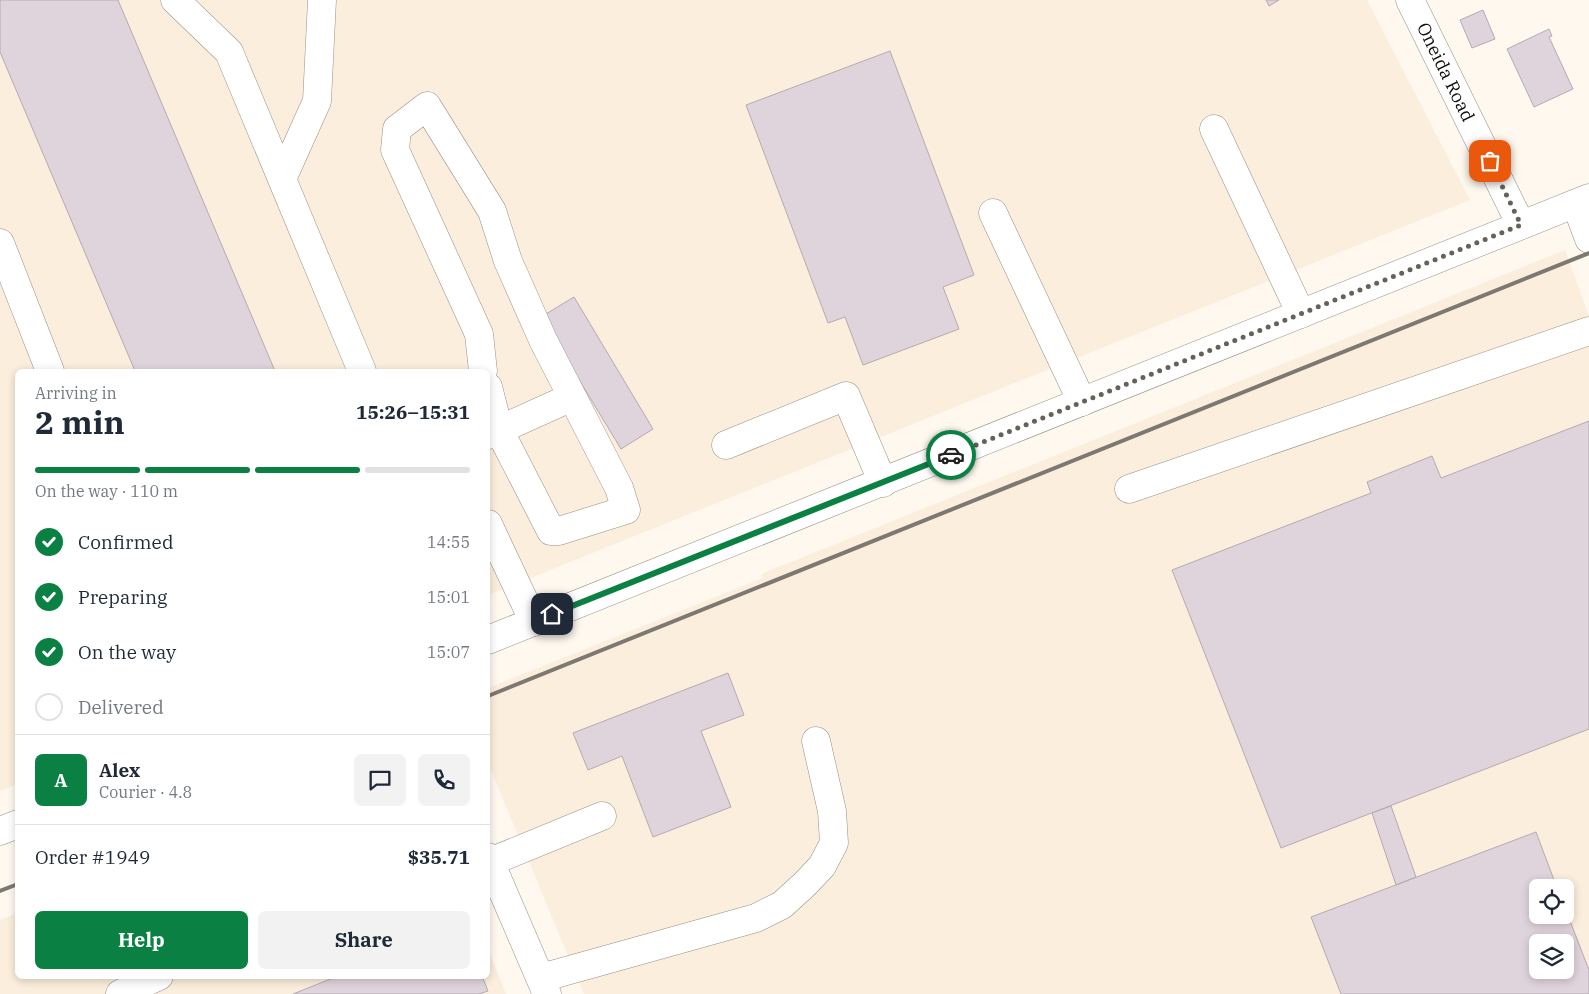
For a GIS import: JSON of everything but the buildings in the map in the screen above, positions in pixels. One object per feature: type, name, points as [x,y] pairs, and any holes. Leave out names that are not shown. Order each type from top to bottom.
[{"type":"main road","points":[[175,0],[229,52],[361,369]]},
{"type":"main road","points":[[282,179],[317,101],[322,0]]},
{"type":"main road","name":"Oneida Road","points":[[1410,0],[1521,225]]},
{"type":"main road","points":[[483,369],[479,334],[395,150],[397,129],[427,106],[492,211],[508,261],[543,340],[619,488],[626,510],[559,531],[551,531],[493,433],[490,405]]},
{"type":"main road","points":[[1214,129],[1301,314]]},
{"type":"main road","points":[[490,639],[1582,201],[1589,239]]},
{"type":"main road","points":[[993,213],[1082,402]]},
{"type":"main road","points":[[0,243],[49,369]]},
{"type":"main road","points":[[1129,490],[1589,331]]},
{"type":"main road","points":[[726,445],[846,396],[883,483]]},
{"type":"main road","points":[[493,433],[572,397]]},
{"type":"main road","points":[[490,528],[534,622]]},
{"type":"main road","points":[[490,861],[544,986],[756,918],[782,905],[805,884],[822,866],[834,842],[832,811],[816,741]]},
{"type":"main road","points":[[490,859],[602,816]]},
{"type":"main road","points":[[0,831],[15,825]]},
{"type":"main road","points":[[120,994],[152,979]]},
{"type":"shaded area","points":[[0,0],[1367,0],[1470,200],[490,594],[490,369],[15,369],[15,785],[0,791]]},
{"type":"shaded area","points":[[1565,250],[1589,316],[1589,994],[584,994],[490,768],[490,687],[763,578],[761,574]]},
{"type":"shaded area","points":[[15,914],[15,979],[490,979],[490,954],[506,994],[0,994],[0,920]]},
{"type":"railway","points":[[490,695],[1589,253]]},
{"type":"railway","points":[[0,891],[15,885]]},
{"type":"way so far","points":[[951,455],[1521,225],[1490,161]]},
{"type":"route","points":[[552,614],[951,455]]}]
